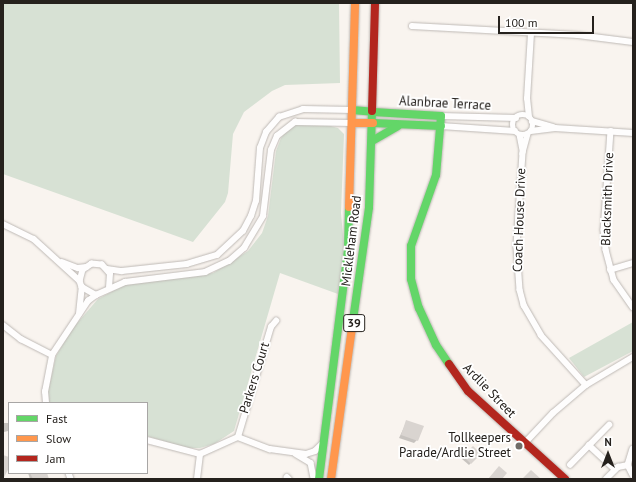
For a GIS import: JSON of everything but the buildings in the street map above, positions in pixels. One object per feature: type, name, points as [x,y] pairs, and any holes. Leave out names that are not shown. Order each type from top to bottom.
[{"type":"main road","name":"Mickleham Road","points":[[320,479],[348,249],[355,3]]},
{"type":"main road","name":"Mickleham Road","points":[[331,479],[364,252],[373,123],[375,3]]},
{"type":"main road","name":"Alanbrae Terrace","points":[[352,110],[441,116]]},
{"type":"main road","name":"Ardlie Street","points":[[441,116],[436,175],[411,246],[410,267],[415,294],[429,332],[454,373],[524,444],[565,479]]},
{"type":"main road","name":"Alanbrae Terrace","points":[[352,123],[441,126]]},
{"type":"main road","points":[[372,141],[403,125]]},
{"type":"street","points":[[412,26],[531,34],[578,35],[633,42]]},
{"type":"street","points":[[529,133],[530,119],[527,99],[531,34]]},
{"type":"street","points":[[527,99],[513,124],[515,131],[520,135],[555,128],[633,133]]},
{"type":"street","points":[[55,257],[69,266],[87,266],[97,264],[107,269],[122,271],[187,264],[217,255],[243,232],[251,216],[256,201],[260,148],[266,132],[279,117],[303,109],[352,110]]},
{"type":"street","name":"Alanbrae Terrace","points":[[441,116],[518,117]]},
{"type":"street","points":[[518,117],[530,119],[555,128]]},
{"type":"street","points":[[46,402],[45,392],[52,355],[88,302],[96,295],[125,282],[205,272],[229,261],[244,248],[264,216],[271,150],[277,136],[295,122],[352,123]]},
{"type":"street","name":"Alanbrae Terrace","points":[[441,126],[515,131]]},
{"type":"street","name":"Blacksmith Drive","points":[[612,131],[604,230],[610,270],[633,307]]},
{"type":"street","name":"Coach House Drive","points":[[529,133],[523,153],[516,259],[520,290],[524,306],[541,335],[586,385]]},
{"type":"street","name":"Coach House Drive","points":[[520,135],[523,153]]},
{"type":"street","points":[[3,224],[34,239],[80,281],[82,288],[79,316]]},
{"type":"street","points":[[610,270],[633,263]]},
{"type":"street","points":[[80,281],[87,266]]},
{"type":"street","points":[[107,269],[111,279],[109,288]]},
{"type":"street","points":[[82,288],[96,295]]},
{"type":"street","name":"Parkers Court","points":[[238,437],[271,327],[276,321]]},
{"type":"street","points":[[3,325],[21,340],[52,355]]},
{"type":"street","points":[[524,444],[553,413],[586,385],[633,357]]},
{"type":"street","points":[[570,465],[609,425]]},
{"type":"street","points":[[148,440],[200,454],[238,437],[263,447],[292,453],[312,452],[324,441]]},
{"type":"street","points":[[589,445],[615,469]]},
{"type":"street","points":[[633,449],[628,465],[633,475]]},
{"type":"street","points":[[292,453],[311,463],[314,479]]},
{"type":"street","points":[[197,479],[200,454]]},
{"type":"street","points":[[606,479],[615,469],[628,465]]},
{"type":"shaded area","points":[[3,3],[339,3],[340,83],[285,85],[272,91],[244,112],[233,134],[228,193],[225,202],[193,242],[3,174]]},
{"type":"shaded area","points":[[298,124],[323,124],[338,128],[344,134],[341,213],[344,246],[338,294],[280,273],[234,431],[214,444],[200,448],[186,448],[148,436],[148,402],[49,402],[48,392],[56,356],[72,329],[98,299],[126,284],[213,273],[248,251],[262,233],[268,216],[276,151],[281,138],[288,129]]},
{"type":"shaded area","points":[[633,322],[633,351],[584,377],[569,358]]},
{"type":"traffic: fast","points":[[352,110],[373,112]]},
{"type":"traffic: fast","points":[[352,327],[369,207],[372,111]]},
{"type":"traffic: fast","points":[[373,112],[441,116],[436,175],[411,246],[411,279],[419,308],[436,345],[449,364]]},
{"type":"traffic: fast","points":[[373,123],[441,126]]},
{"type":"traffic: fast","points":[[372,141],[398,126]]},
{"type":"traffic: fast","points":[[319,479],[348,249],[349,207]]},
{"type":"traffic: slow","points":[[349,207],[355,3]]},
{"type":"traffic: slow","points":[[352,123],[373,123]]},
{"type":"traffic: slow","points":[[331,479],[352,327]]},
{"type":"traffic: jam","points":[[372,111],[375,3]]},
{"type":"traffic: jam","points":[[449,364],[468,391],[565,479]]},
{"type":"place","name":"Tollkeepers Parade/Ardlie Street","points":[[519,446]]}]
